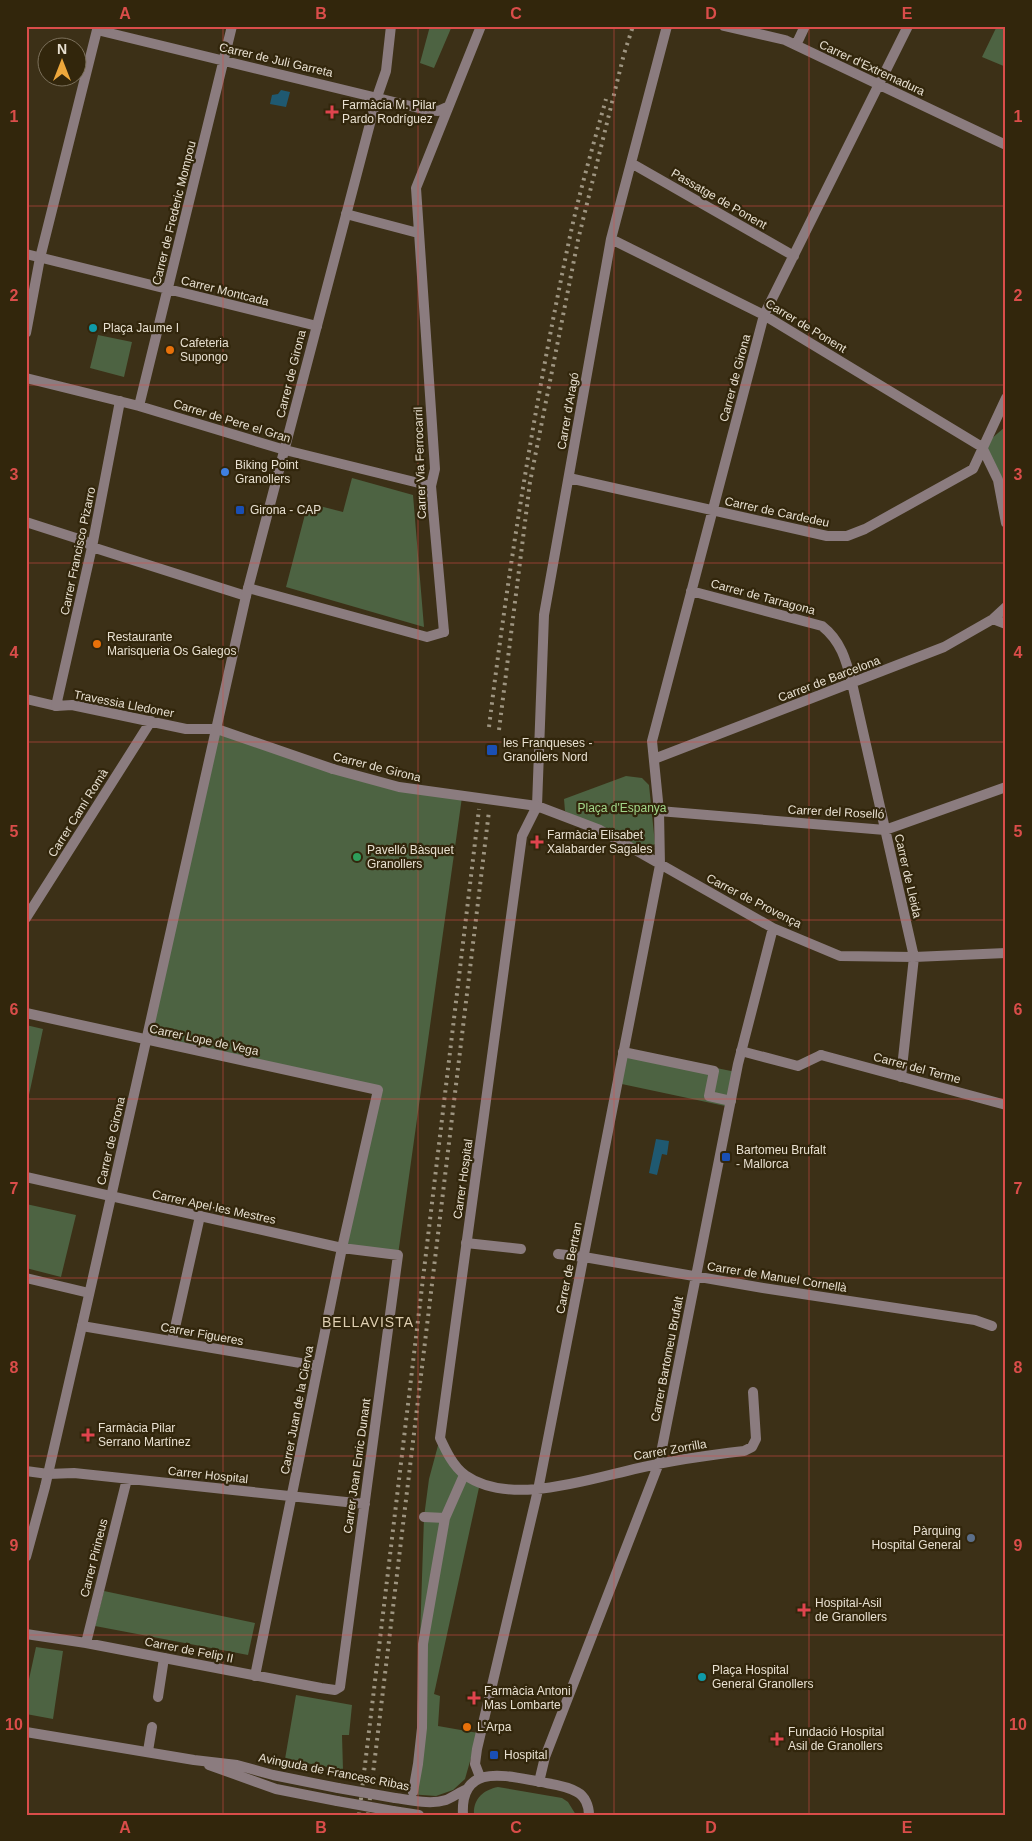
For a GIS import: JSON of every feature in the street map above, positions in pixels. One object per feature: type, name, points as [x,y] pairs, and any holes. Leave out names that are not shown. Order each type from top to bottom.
[{"type":"street","name":"Carrer de Frederic Mompou","points":[[139,406],[232,26]]},
{"type":"street","name":"Carrer de Girona","points":[[26,1557],[48,1474],[82,1326],[247,592],[377,97],[386,71],[391,26]]},
{"type":"street","name":"Carrer Via Ferrocarril","points":[[247,592],[427,637],[444,632],[432,486],[435,469],[416,188],[481,26]]},
{"type":"street","name":"Carrer d'Aragó","points":[[537,806],[544,615],[611,239],[667,26]]},
{"type":"street","name":"Carrer d'Extremadura","points":[[724,26],[785,40],[1006,145]]},
{"type":"street","points":[[796,45],[805,26]]},
{"type":"street","name":"Carrer de Girona","points":[[654,760],[652,741],[764,315],[908,26]]},
{"type":"street","name":"Carrer de Juli Garreta","points":[[98,28],[427,110],[438,111],[447,107]]},
{"type":"street","points":[[26,332],[40,258],[98,28]]},
{"type":"street","name":"Passatge de Ponent","points":[[631,162],[794,256]]},
{"type":"street","points":[[346,214],[418,233]]},
{"type":"street","name":"Carrer de Ponent","points":[[611,239],[764,315],[982,447]]},
{"type":"street","name":"Carrer Montcada","points":[[26,254],[316,326]]},
{"type":"street","name":"Carrer de Pere el Gran","points":[[26,378],[139,406],[285,450],[432,486]]},
{"type":"street","name":"Carrer de Cardedeu","points":[[569,478],[827,536],[847,536],[865,529],[973,469],[1006,398]]},
{"type":"street","name":"Carrer Francisco Pizarro","points":[[56,706],[92,547],[120,401]]},
{"type":"street","points":[[982,447],[998,480],[1006,523]]},
{"type":"street","points":[[26,522],[86,541],[92,547],[247,592]]},
{"type":"street","name":"Carrer de Tarragona","points":[[691,591],[822,626],[833,635],[839,645],[852,683]]},
{"type":"street","name":"Carrer de Barcelona","points":[[654,760],[944,647],[993,620],[1006,607]]},
{"type":"street","points":[[993,620],[1006,624]]},
{"type":"street","name":"Carrer de Lleida","points":[[852,683],[914,957],[901,1077]]},
{"type":"street","name":"Travessia Lledoner","points":[[26,699],[56,706],[72,705],[186,729],[217,730]]},
{"type":"street","name":"Carrer Camí Romà","points":[[26,918],[151,721]]},
{"type":"street","name":"Carrer de Girona","points":[[217,730],[333,769],[399,787],[537,806]]},
{"type":"street","name":"Carrer de Bertran","points":[[480,1777],[475,1764],[477,1749],[538,1490],[660,865],[659,811],[654,760]]},
{"type":"street","name":"Carrer del Roselló","points":[[659,811],[885,830],[1006,787]]},
{"type":"street","name":"Carrer de Provença","points":[[537,806],[600,830],[773,928],[840,956],[914,957],[1006,953]]},
{"type":"street","name":"Carrer Hospital","points":[[537,806],[522,836],[440,1438],[448,1456],[464,1475],[480,1483],[503,1489],[513,1491],[538,1490]]},
{"type":"street","name":"Carrer Bartomeu Brufalt","points":[[540,1782],[545,1757],[659,1464],[741,1050],[773,928]]},
{"type":"street","name":"Carrer Lope de Vega","points":[[26,1013],[378,1090]]},
{"type":"street","name":"Carrer del Terme","points":[[741,1050],[798,1066],[821,1055],[1006,1105]]},
{"type":"street","points":[[622,1052],[714,1071],[709,1096],[731,1101]]},
{"type":"street","name":"Carrer Juan de la Cierva","points":[[255,1676],[342,1248],[378,1090]]},
{"type":"street","name":"Carrer Apel·les Mestres","points":[[26,1177],[342,1248],[398,1255]]},
{"type":"street","points":[[172,1341],[200,1216]]},
{"type":"street","points":[[466,1243],[521,1249]]},
{"type":"street","name":"Carrer de Manuel Cornellà","points":[[558,1254],[763,1288],[975,1320],[992,1326]]},
{"type":"street","name":"Carrer Joan Enric Dunant","points":[[342,1680],[398,1255]]},
{"type":"street","points":[[26,1278],[89,1293]]},
{"type":"street","name":"Carrer Figueres","points":[[82,1326],[318,1366]]},
{"type":"street","name":"Carrer Zorrilla","points":[[538,1490],[676,1460],[744,1451],[752,1447],[756,1439],[753,1392]]},
{"type":"street","name":"Carrer Hospital","points":[[26,1471],[48,1474],[74,1473],[365,1504]]},
{"type":"street","points":[[413,1792],[422,1728],[423,1644],[446,1518],[464,1475]]},
{"type":"street","name":"Carrer Pirineus","points":[[86,1643],[127,1479]]},
{"type":"street","points":[[424,1517],[446,1518]]},
{"type":"street","name":"Carrer de Felip II","points":[[26,1634],[86,1643],[331,1690],[340,1687],[342,1680]]},
{"type":"street","points":[[158,1697],[164,1658]]},
{"type":"street","points":[[148,1752],[152,1727]]},
{"type":"street","name":"Avinguda de Francesc Ribas","points":[[26,1732],[194,1760],[236,1765],[338,1788],[417,1802],[445,1800],[467,1789],[480,1777]]},
{"type":"street","name":"Avinguda de Francesc Ribas","points":[[194,1760],[276,1789],[419,1815]]},
{"type":"street","points":[[480,1777],[502,1774],[578,1792],[585,1799],[591,1813]]},
{"type":"street","points":[[463,1815],[462,1803],[467,1789]]},
{"type":"green space","points":[[430,26],[452,26],[434,68],[420,63]]},
{"type":"green space","points":[[997,26],[1006,26],[1006,67],[982,57]]},
{"type":"green space","points":[[98,335],[132,342],[124,377],[90,368]]},
{"type":"green space","points":[[1006,426],[1006,504],[982,447]]},
{"type":"green space","points":[[352,478],[413,495],[424,627],[286,587],[308,503],[343,512]]},
{"type":"green space","points":[[217,729],[333,769],[462,797],[398,1255],[342,1248],[377,1090],[147,1040]]},
{"type":"green space","name":"Plaça d'Espanya","points":[[626,776],[642,778],[649,785],[655,844],[639,850],[565,811],[564,799]]},
{"type":"green space","points":[[26,1025],[43,1029],[29,1095],[26,1094]]},
{"type":"green space","points":[[623,1049],[736,1072],[730,1107],[617,1083]]},
{"type":"green space","points":[[26,1204],[76,1215],[61,1277],[26,1268]]},
{"type":"green space","points":[[440,1438],[448,1457],[480,1483],[434,1694],[440,1696],[438,1726],[478,1733],[465,1779],[453,1790],[436,1796],[408,1794],[416,1758],[424,1517],[429,1479]]},
{"type":"green space","points":[[104,1591],[255,1623],[248,1655],[95,1626]]},
{"type":"green space","points":[[36,1647],[63,1651],[53,1719],[26,1714],[26,1693]]},
{"type":"green space","points":[[296,1695],[352,1705],[349,1735],[342,1735],[343,1770],[285,1759]]},
{"type":"green space","points":[[498,1787],[562,1798],[568,1802],[576,1815],[474,1815],[475,1804],[480,1796],[488,1790]]},
{"type":"water","points":[[281,90],[290,92],[286,107],[270,104],[272,95],[278,94]]},
{"type":"water","points":[[656,1139],[669,1141],[667,1155],[662,1154],[657,1175],[649,1173]]},
{"type":"railway","points":[[499,730],[530,482],[578,240],[624,54],[633,26]]},
{"type":"railway","points":[[489,727],[514,544],[545,362],[573,223],[606,99]]},
{"type":"railway","points":[[359,1815],[479,809]]},
{"type":"railway","points":[[368,1815],[489,811]]},
{"type":"place","name":"Farmàcia M. Pilar Pardo Rodríguez","points":[[332,112]]},
{"type":"place","name":"Plaça Jaume I","points":[[93,328]]},
{"type":"place","name":"Cafeteria Supongo","points":[[170,350]]},
{"type":"place","name":"Biking Point Granollers","points":[[225,472]]},
{"type":"place","name":"Girona - CAP","points":[[240,510]]},
{"type":"place","name":"Restaurante Marisqueria Os Galegos","points":[[97,644]]},
{"type":"place","name":"les Franqueses - Granollers Nord","points":[[492,750]]},
{"type":"place","name":"Farmàcia Elisabet Xalabarder Sagales","points":[[537,842]]},
{"type":"place","name":"Pavelló Bàsquet Granollers","points":[[357,857]]},
{"type":"place","name":"Bartomeu Brufalt - Mallorca","points":[[726,1157]]},
{"type":"place","name":"Farmàcia Pilar Serrano Martínez","points":[[88,1435]]},
{"type":"place","name":"Pàrquing Hospital General","points":[[971,1538]]},
{"type":"place","name":"Hospital-Asil de Granollers","points":[[804,1610]]},
{"type":"place","name":"Plaça Hospital General Granollers","points":[[702,1677]]},
{"type":"place","name":"Farmàcia Antoni Mas Lombarte","points":[[474,1698]]},
{"type":"place","name":"L'Arpa","points":[[467,1727]]},
{"type":"place","name":"Fundació Hospital Asil de Granollers","points":[[777,1739]]},
{"type":"place","name":"Hospital","points":[[494,1755]]},
{"type":"district","name":"BELLAVISTA","points":[[368,1322]]}]
